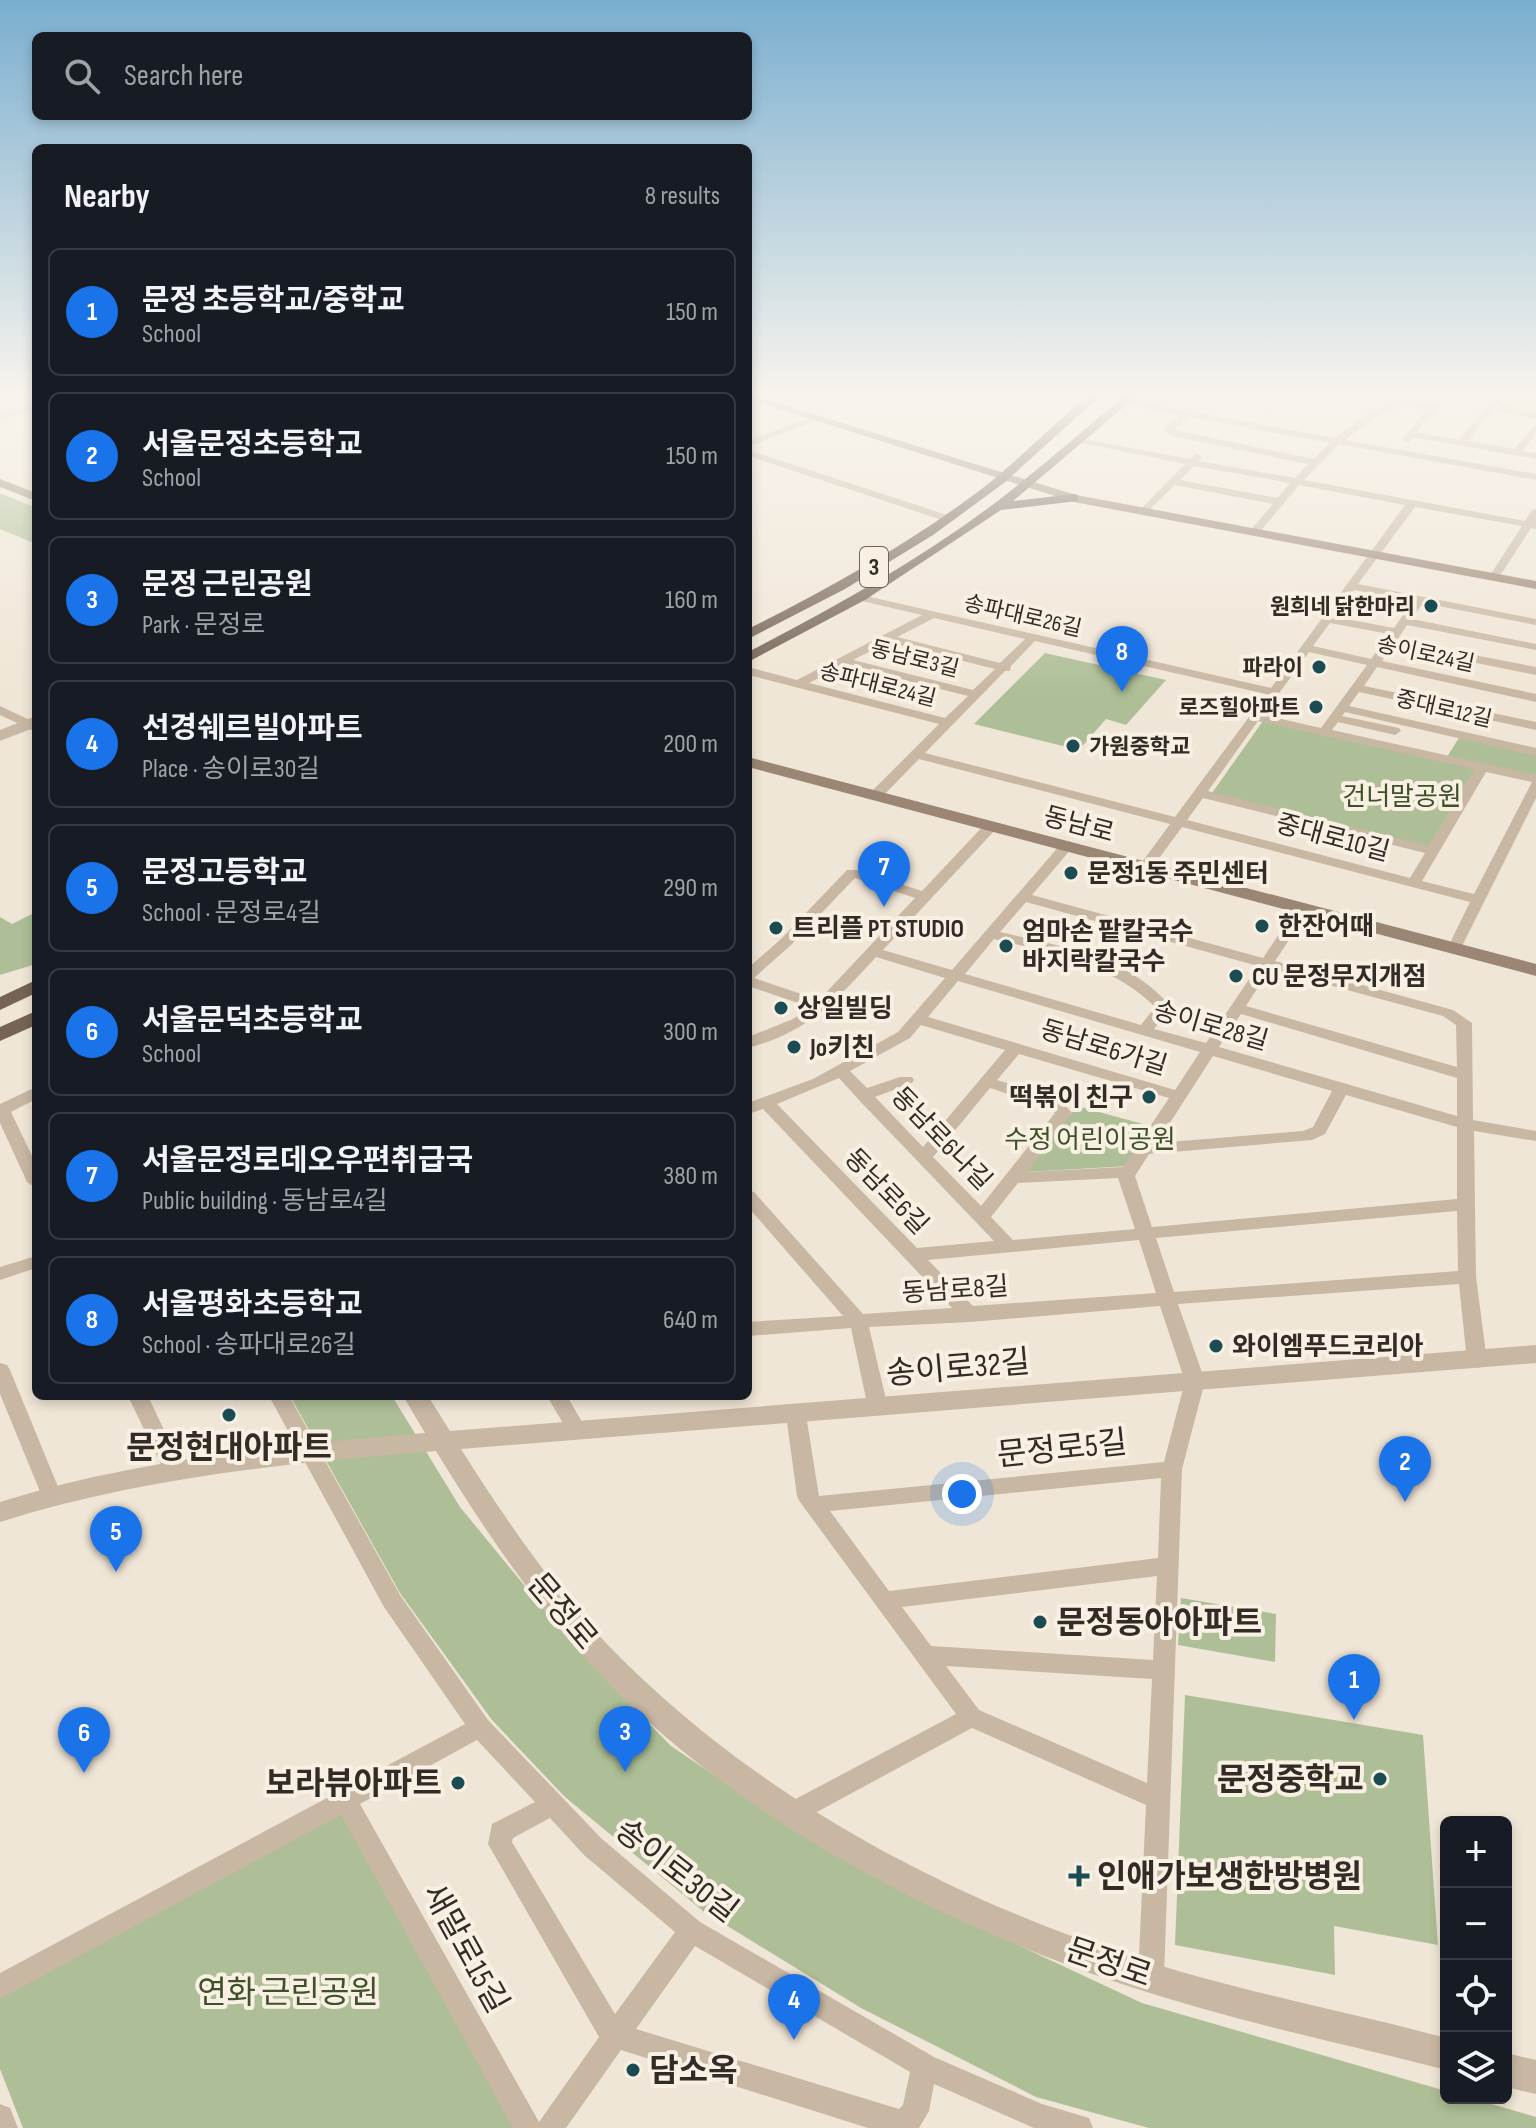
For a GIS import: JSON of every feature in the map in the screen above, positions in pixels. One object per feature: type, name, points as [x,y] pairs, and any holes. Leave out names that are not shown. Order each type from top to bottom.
[{"type":"main road","name":"3","points":[[752,633],[852,580],[949,519],[981,493]]},
{"type":"main road","name":"3","points":[[752,656],[953,538],[1014,493]]},
{"type":"main road","points":[[1060,493],[1144,512],[1536,585]]},
{"type":"main road","points":[[993,508],[1074,498]]},
{"type":"main road","name":"동남로","points":[[752,763],[1144,869],[1536,970]]},
{"type":"main road","points":[[0,1004],[32,988]]},
{"type":"main road","points":[[0,1035],[32,1019]]},
{"type":"street","points":[[871,493],[949,519]]},
{"type":"street","points":[[1144,512],[1162,493]]},
{"type":"street","points":[[1233,493],[1280,502]]},
{"type":"street","points":[[1255,531],[1287,493]]},
{"type":"street","points":[[1361,493],[1531,525]]},
{"type":"street","points":[[1144,869],[1412,503]]},
{"type":"street","points":[[1494,577],[1531,525],[1536,512]]},
{"type":"street","points":[[1353,586],[1536,622]]},
{"type":"street","name":"송파대로26길","points":[[857,597],[1274,692]]},
{"type":"street","points":[[1324,733],[1420,599]]},
{"type":"street","name":"송파대로24길","points":[[796,685],[931,615]]},
{"type":"street","points":[[1329,619],[1536,671]]},
{"type":"street","points":[[1406,621],[1536,647]]},
{"type":"street","name":"동남로3길","points":[[885,638],[1006,668]]},
{"type":"street","name":"동남로3길","points":[[876,795],[1006,668],[1032,638]]},
{"type":"street","name":"송이로24길","points":[[1307,648],[1536,698]]},
{"type":"street","name":"동남로3길","points":[[843,661],[978,695]]},
{"type":"street","name":"송파대로24길","points":[[752,672],[950,723]]},
{"type":"street","name":"중대로12길","points":[[1357,688],[1536,726]]},
{"type":"street","points":[[0,710],[32,723]]},
{"type":"street","name":"중대로12길","points":[[1339,713],[1454,739],[1536,752]]},
{"type":"street","points":[[1256,717],[1482,767],[1536,782],[1454,949]]},
{"type":"street","points":[[0,736],[32,725]]},
{"type":"street","points":[[1441,758],[1454,739]]},
{"type":"street","name":"중대로10길","points":[[919,755],[1476,899]]},
{"type":"street","points":[[1414,883],[1482,767]]},
{"type":"street","name":"중대로10길","points":[[1199,793],[1433,851]]},
{"type":"street","points":[[752,1041],[799,1022],[822,1006],[991,826]]},
{"type":"street","points":[[752,1107],[841,1071],[904,1035],[1065,848]]},
{"type":"street","points":[[752,974],[852,873],[926,897]]},
{"type":"street","points":[[1022,897],[1448,1013],[1464,1023],[1462,1074],[1467,1277],[1477,1361]]},
{"type":"street","points":[[1151,1977],[1172,1469],[1195,1381],[1126,1176],[1302,910]]},
{"type":"street","points":[[990,934],[1080,958],[1118,974],[1154,995],[1163,1007],[1145,1030]]},
{"type":"street","name":"송이로28길","points":[[874,952],[1465,1124],[1536,1136]]},
{"type":"street","points":[[752,980],[822,1006]]},
{"type":"street","points":[[1238,1008],[1462,1074]]},
{"type":"street","name":"동남로6가길","points":[[919,1019],[1179,1096]]},
{"type":"street","name":"동남로6가길","points":[[924,1157],[1015,1048]]},
{"type":"street","name":"동남로6나길","points":[[841,1071],[1009,1246]]},
{"type":"street","name":"동남로6나길","points":[[864,1095],[906,1080]]},
{"type":"street","name":"동남로6나길","points":[[982,1217],[1064,1113],[1054,1103],[987,1082]]},
{"type":"street","points":[[1144,1149],[1306,1136],[1319,1130],[1342,1088]]},
{"type":"street","points":[[32,1094],[1,1110],[32,1174]]},
{"type":"street","name":"동남로6길","points":[[766,1102],[970,1315]]},
{"type":"street","points":[[1014,1178],[1129,1172]]},
{"type":"street","points":[[752,1201],[859,1322],[878,1408]]},
{"type":"street","name":"동남로8길","points":[[912,1255],[1466,1204]]},
{"type":"street","points":[[0,1274],[32,1263]]},
{"type":"street","name":"동남로8길","points":[[752,1329],[1467,1277]]},
{"type":"street","name":"송이로32길","points":[[0,1512],[51,1494],[173,1470],[311,1453],[1536,1354]]},
{"type":"street","points":[[0,1370],[51,1494]]},
{"type":"street","points":[[140,1400],[173,1470]]},
{"type":"street","name":"송이로30길","points":[[281,1400],[392,1601],[480,1727],[593,1847],[691,1930],[925,2066],[1040,2123],[1079,2128]]},
{"type":"street","name":"문정로","points":[[418,1400],[498,1529],[597,1653],[710,1756],[796,1811],[886,1867],[1020,1930],[1151,1977],[1440,2052]]},
{"type":"street","points":[[559,1400],[578,1432]]},
{"type":"street","points":[[796,1415],[807,1496],[971,1717],[1158,1799]]},
{"type":"street","name":"문정로5길","points":[[814,1505],[1172,1469]]},
{"type":"street","points":[[884,1600],[1166,1566]]},
{"type":"street","points":[[925,1655],[1162,1670]]},
{"type":"street","points":[[796,1811],[971,1717]]},
{"type":"street","points":[[0,1987],[480,1727]]},
{"type":"street","name":"새말로15길","points":[[345,1800],[528,2128]]},
{"type":"street","points":[[554,1804],[501,1832],[500,1844],[613,2035],[895,2123],[906,2123],[915,2111],[925,2066]]},
{"type":"street","points":[[550,2128],[613,2035],[691,1930]]},
{"type":"street","points":[[1512,2071],[1536,2077]]},
{"type":"street","points":[[0,2118],[4,2128]]},
{"type":"green space","points":[[0,493],[32,506],[32,542],[0,529]]},
{"type":"green space","points":[[1045,653],[1166,680],[1126,725],[1106,719],[1079,750],[974,724]]},
{"type":"green space","name":"건너말공원","points":[[1263,721],[1478,768],[1429,847],[1212,793]]},
{"type":"green space","points":[[1460,736],[1536,753],[1536,777],[1447,757]]},
{"type":"green space","points":[[32,914],[32,965],[0,975],[0,917],[12,924]]},
{"type":"green space","name":"수정 어린이공원","points":[[1077,1106],[1154,1127],[1130,1166],[1025,1172]]},
{"type":"green space","points":[[292,1400],[394,1400],[460,1507],[574,1646],[671,1746],[779,1819],[1020,1946],[1142,2003],[1440,2089],[1440,2104],[1492,2104],[1536,2117],[1536,2128],[1149,2128],[1036,2097],[861,2008],[703,1911],[565,1797],[492,1720],[400,1593]]},
{"type":"green space","points":[[1181,1598],[1276,1614],[1275,1662],[1178,1645]]},
{"type":"green space","points":[[1185,1695],[1423,1735],[1438,1945],[1334,1926],[1335,1975],[1175,1945]]},
{"type":"green space","name":"연화 근린공원","points":[[342,1809],[518,2128],[23,2128],[0,2069],[0,1990]]},
{"type":"place","name":"원희네 닭한마리","points":[[1431,606]]},
{"type":"place","name":"파라이","points":[[1319,667]]},
{"type":"place","name":"서울평화초등학교","points":[[1122,692]]},
{"type":"place","name":"로즈힐아파트","points":[[1316,707]]},
{"type":"place","name":"가원중학교","points":[[1073,746]]},
{"type":"place","name":"문정1동 주민센터","points":[[1071,873]]},
{"type":"place","name":"서울문정로데오우편취급국","points":[[884,907]]},
{"type":"place","name":"한잔어때","points":[[1262,926]]},
{"type":"place","name":"트리플 PT STUDIO","points":[[776,928]]},
{"type":"place","name":"엄마손 팥칼국수 바지락칼국수","points":[[1006,946]]},
{"type":"place","name":"CU 문정무지개점","points":[[1236,976]]},
{"type":"place","name":"상일빌딩","points":[[781,1008]]},
{"type":"place","name":"Jo키친","points":[[794,1047]]},
{"type":"place","name":"떡볶이 친구","points":[[1149,1097]]},
{"type":"place","name":"와이엠푸드코리아","points":[[1216,1346]]},
{"type":"place","name":"문정현대아파트","points":[[229,1415]]},
{"type":"place","name":"서울문정초등학교","points":[[1405,1502]]},
{"type":"place","name":"문정고등학교","points":[[116,1572]]},
{"type":"place","name":"문정동아아파트","points":[[1040,1622]]},
{"type":"place","name":"문정 초등학교/중학교","points":[[1354,1720]]},
{"type":"place","name":"문정 근린공원","points":[[625,1772]]},
{"type":"place","name":"서울문덕초등학교","points":[[84,1773]]},
{"type":"place","name":"문정중학교","points":[[1380,1779]]},
{"type":"place","name":"보라뷰아파트","points":[[458,1783]]},
{"type":"place","name":"인애가보생한방병원","points":[[1079,1876]]},
{"type":"place","name":"선경쉐르빌아파트","points":[[794,2040]]},
{"type":"place","name":"담소옥","points":[[633,2070]]}]
